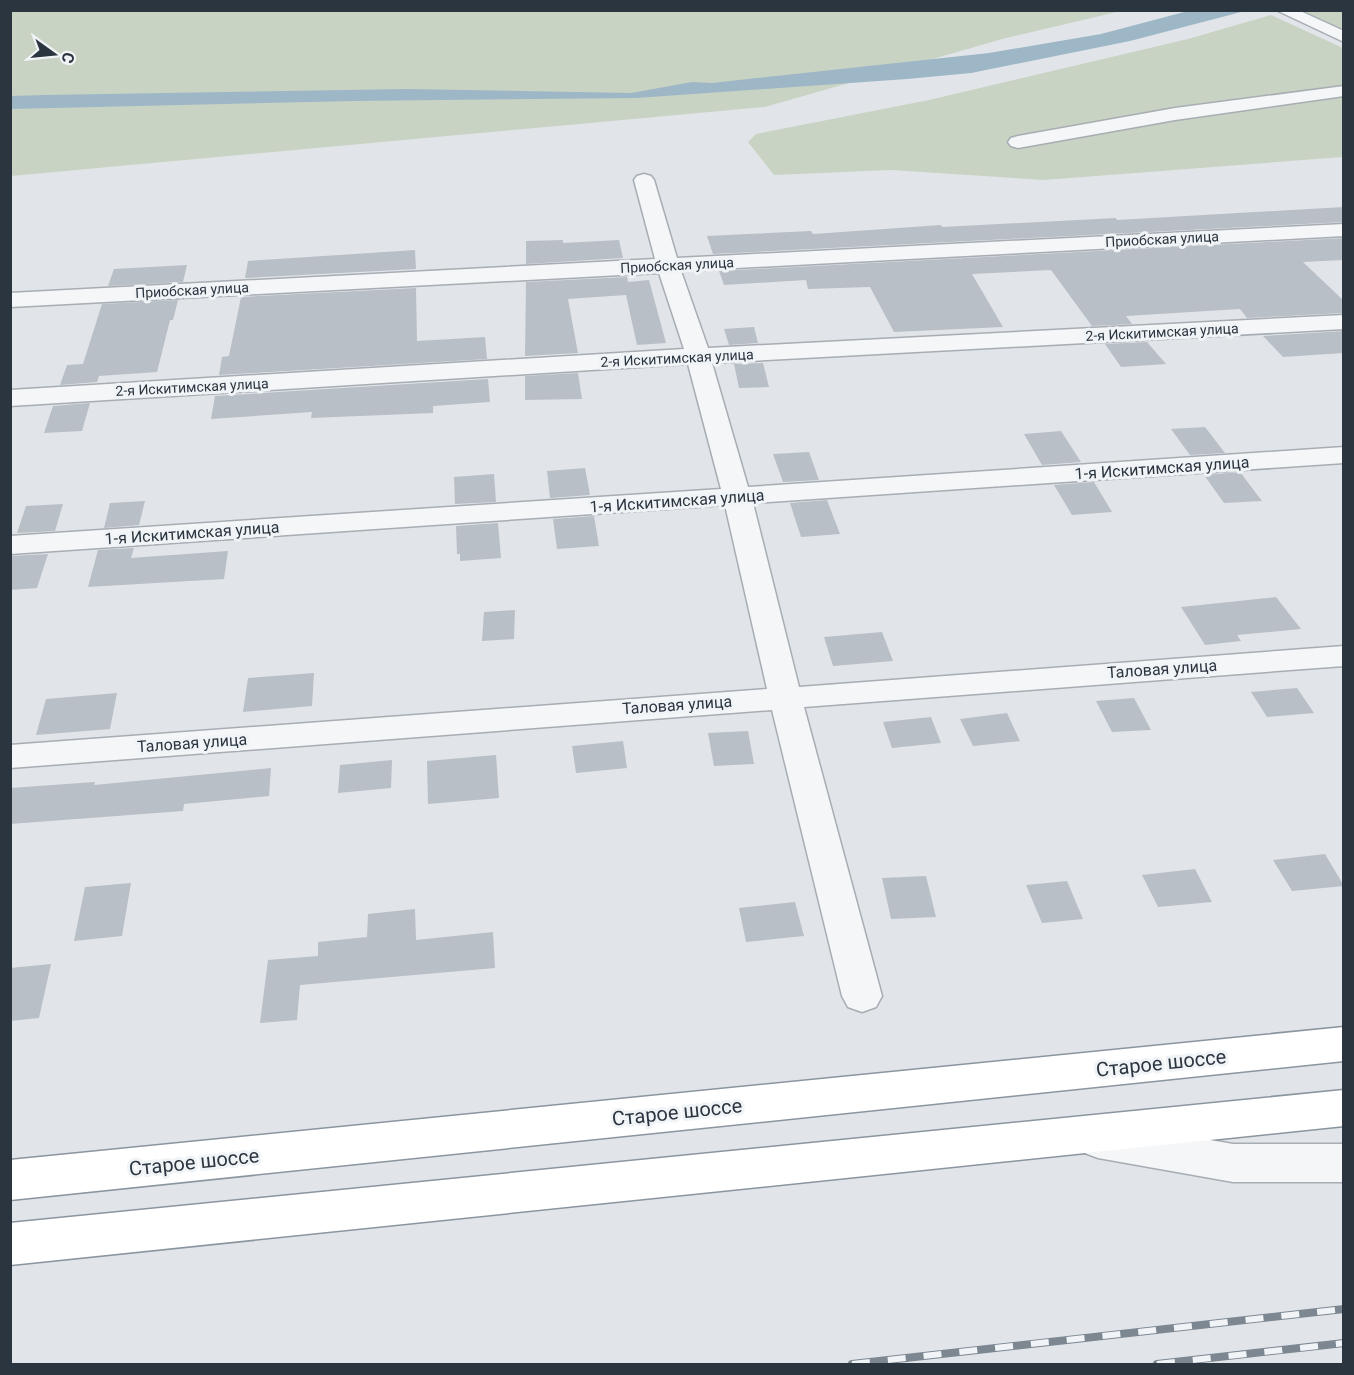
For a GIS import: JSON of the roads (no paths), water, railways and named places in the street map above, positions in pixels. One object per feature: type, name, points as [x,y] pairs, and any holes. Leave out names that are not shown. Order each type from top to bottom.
[{"type":"highway","name":"Старое шоссе","points":[[10,1180],[1344,1044]]},
{"type":"highway","points":[[10,1244],[1344,1108]]},
{"type":"street","points":[[1284,10],[1344,37]]},
{"type":"street","points":[[1018,142],[1174,114],[1344,91]]},
{"type":"street","points":[[644,180],[668,265],[698,356],[737,497],[785,697],[862,996]]},
{"type":"street","name":"Приобская улица","points":[[10,300],[1344,230]]},
{"type":"street","name":"2-я Искитимская улица","points":[[10,398],[698,356],[1344,322]]},
{"type":"street","name":"1-я Искитимская улица","points":[[10,545],[1344,455]]},
{"type":"street","name":"Таловая улица","points":[[10,757],[1344,656]]},
{"type":"street","points":[[1082,1136],[1233,1163],[1344,1163]]},
{"type":"water","points":[[1188,11],[1245,11],[1130,41],[971,73],[907,79],[636,98],[354,101],[11,109],[11,96],[44,95],[406,89],[631,93],[692,82],[712,83],[989,53],[1101,34]]},
{"type":"railway","points":[[852,1364],[1344,1309]]},
{"type":"railway","points":[[1157,1364],[1344,1343]]}]
